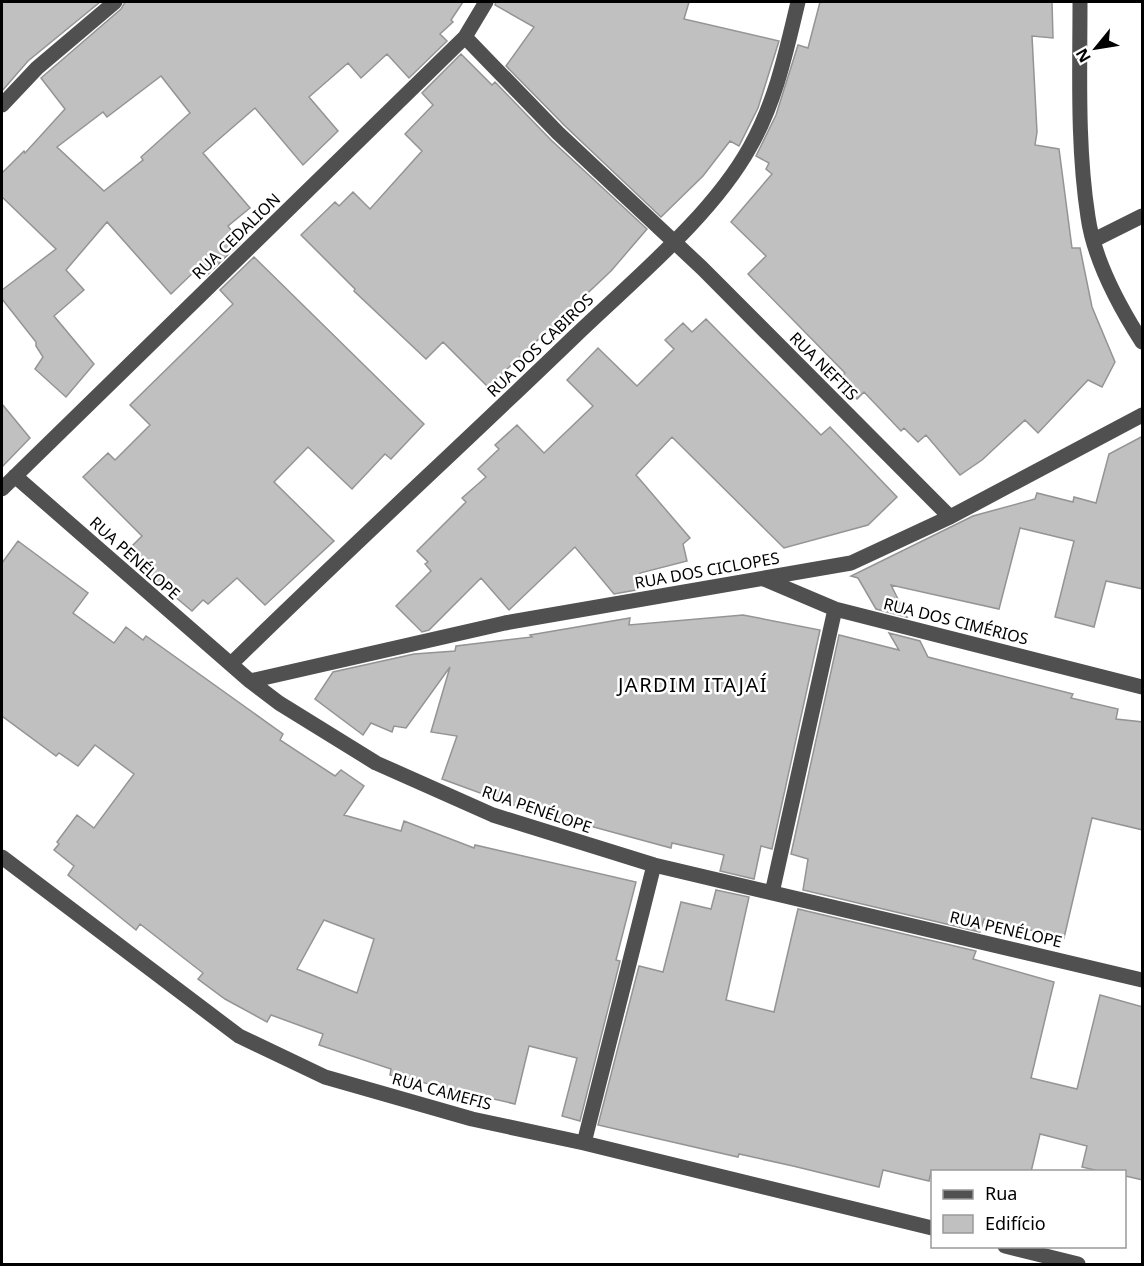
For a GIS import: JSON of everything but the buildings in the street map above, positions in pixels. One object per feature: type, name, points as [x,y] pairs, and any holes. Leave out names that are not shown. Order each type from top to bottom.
[{"type":"street","points":[[2,105],[37,68],[116,2]]},
{"type":"street","name":"RUA CEDALION","points":[[2,489],[465,37],[486,2]]},
{"type":"street","name":"RUA DOS CABIROS","points":[[231,664],[674,240],[736,170],[765,120],[777,87],[798,2]]},
{"type":"street","points":[[1080,2],[1080,84],[1088,218],[1094,240],[1126,317],[1143,342]]},
{"type":"street","name":"RUA NEFTIS","points":[[465,37],[558,133],[674,240],[950,517]]},
{"type":"street","points":[[1094,240],[1143,216]]},
{"type":"street","name":"RUA DOS CICLOPES","points":[[250,681],[505,623],[851,563],[950,517],[1143,415]]},
{"type":"street","name":"RUA PENÉLOPE","points":[[15,476],[250,681],[279,703],[376,763],[493,815],[654,865],[1143,980]]},
{"type":"street","name":"RUA DOS CIMÉRIOS","points":[[764,579],[835,609],[1143,687]]},
{"type":"street","points":[[772,893],[835,609]]},
{"type":"street","name":"RUA CAMEFIS","points":[[2,857],[239,1036],[325,1077],[472,1119],[585,1143],[931,1228]]},
{"type":"street","points":[[585,1143],[654,865]]},
{"type":"street","points":[[1013,1248],[1078,1264]]},
{"type":"district","name":"JARDIM ITAJAÍ","points":[[693,685]]}]
